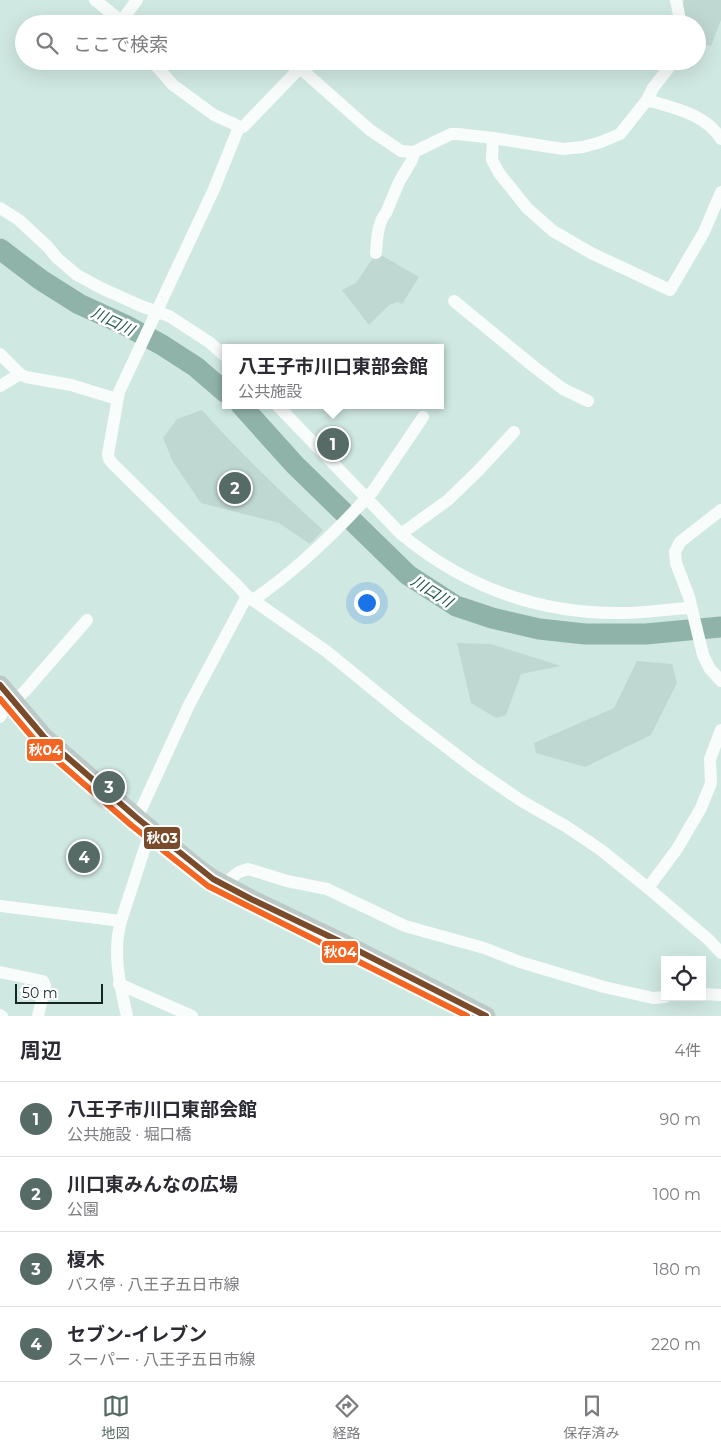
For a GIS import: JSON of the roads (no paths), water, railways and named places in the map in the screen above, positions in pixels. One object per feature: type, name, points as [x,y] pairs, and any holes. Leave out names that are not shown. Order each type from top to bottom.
[{"type":"main road","points":[[0,685],[44,738],[199,869],[251,900],[337,940],[486,1016]]},
{"type":"street","points":[[95,0],[109,4],[118,15]]},
{"type":"street","points":[[127,15],[137,0]]},
{"type":"street","points":[[676,0],[679,15]]},
{"type":"street","points":[[160,70],[173,85],[214,115],[239,127],[243,127],[298,70]]},
{"type":"street","points":[[302,70],[370,130],[402,151],[414,152],[451,134],[493,138],[563,149],[583,147],[601,142],[620,134],[647,100],[653,88],[667,70]]},
{"type":"street","points":[[647,100],[703,120],[714,129],[721,140]]},
{"type":"street","points":[[239,127],[214,189],[118,392],[109,459],[250,598],[326,651],[406,717],[468,764],[520,800],[592,844],[648,888],[721,953]]},
{"type":"street","points":[[493,138],[492,160],[499,173],[527,208],[553,231],[591,253],[670,290],[702,235],[721,192]]},
{"type":"street","points":[[376,254],[383,216],[412,160],[414,152]]},
{"type":"street","points":[[0,208],[19,220],[77,275],[155,315],[169,316],[222,353]]},
{"type":"street","points":[[454,301],[563,389],[588,401]]},
{"type":"street","points":[[0,354],[20,374],[26,377],[71,385],[117,398]]},
{"type":"street","points":[[0,386],[20,374]]},
{"type":"street","points":[[281,409],[365,500],[401,534],[420,550],[467,578],[493,590],[532,603],[563,609],[624,613],[691,609]]},
{"type":"street","points":[[126,1016],[117,966],[118,936],[121,921],[144,824],[189,705],[250,598],[270,588],[307,558],[365,500],[423,417]]},
{"type":"street","points":[[401,534],[448,500],[514,432]]},
{"type":"street","points":[[721,510],[680,542],[675,552],[676,563],[689,597],[702,651],[710,669],[721,681]]},
{"type":"street","points":[[0,717],[87,620]]},
{"type":"street","points":[[648,888],[676,849],[701,808],[711,783],[710,759],[721,730]]},
{"type":"street","points":[[226,886],[231,878],[239,872],[248,869],[287,881],[326,889],[405,926],[484,948],[520,962],[604,987],[654,998],[661,997]]},
{"type":"street","points":[[0,906],[121,921]]},
{"type":"street","points":[[0,972],[43,981],[45,986],[38,1016]]},
{"type":"street","points":[[119,984],[192,1016]]},
{"type":"street","points":[[706,994],[721,995]]},
{"type":"waterway","name":"川口川","points":[[0,249],[41,280],[79,304],[125,325],[162,345],[196,367],[222,389]]},
{"type":"waterway","name":"川口川","points":[[245,409],[295,465],[408,575],[456,606],[492,618],[539,629],[585,634],[646,634],[721,627]]},
{"type":"place","name":"八王子市川口東部会館","points":[[333,444]]},
{"type":"place","name":"川口東みんなの広場","points":[[235,488]]},
{"type":"place","name":"榎木","points":[[109,787]]},
{"type":"place","name":"セブン-イレブン","points":[[84,857]]}]
